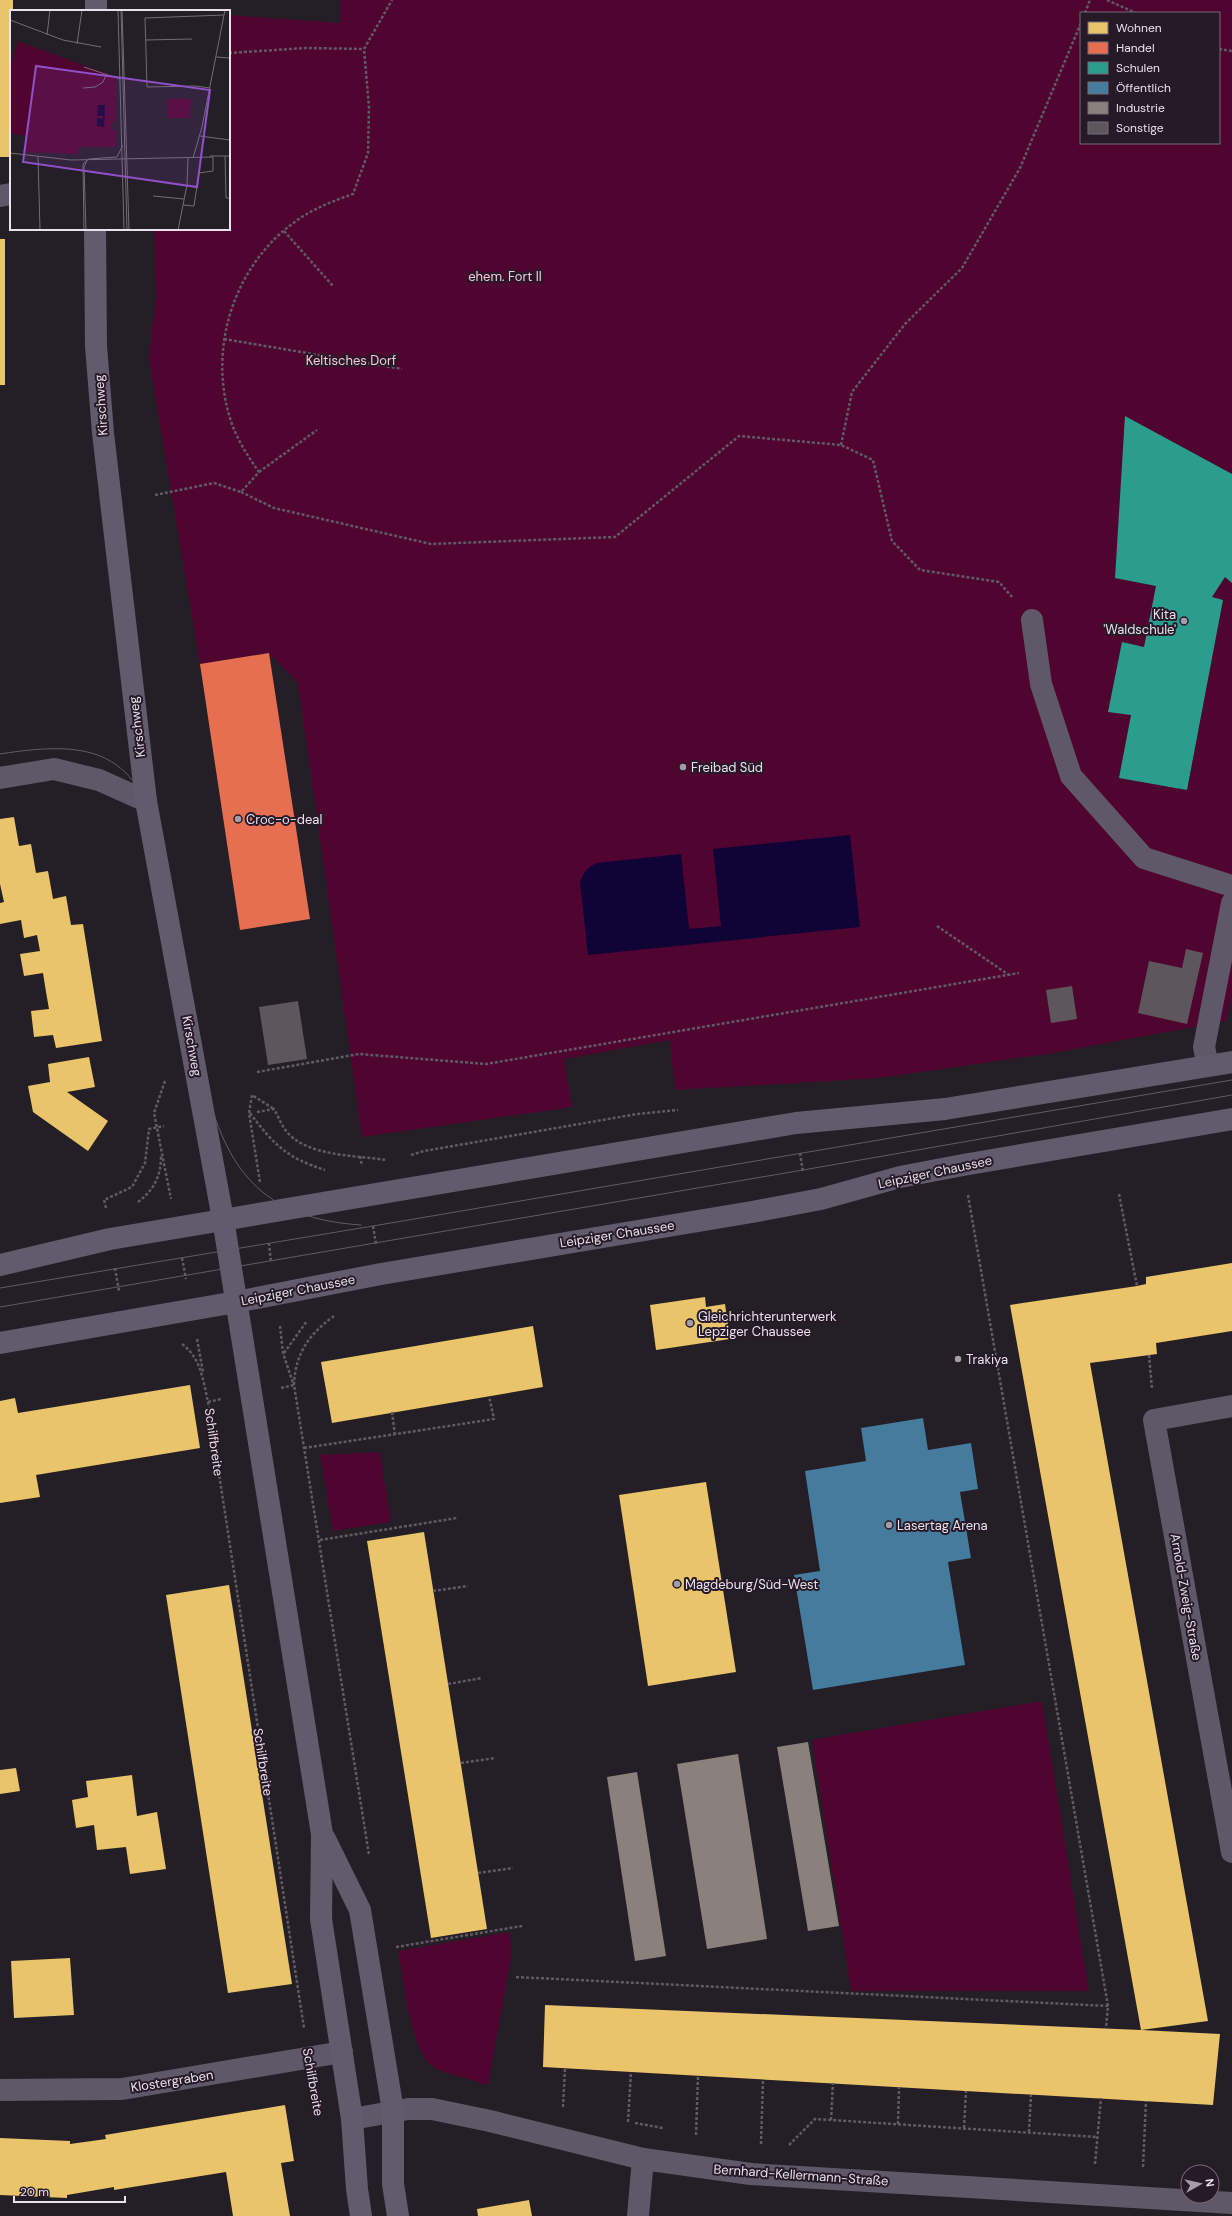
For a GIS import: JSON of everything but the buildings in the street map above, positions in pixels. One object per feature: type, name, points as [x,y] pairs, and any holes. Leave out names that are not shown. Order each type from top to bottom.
[{"type":"main road","name":"Kirschweg","points":[[95,230],[96,346],[102,433],[146,801],[223,1219]]},
{"type":"main road","points":[[0,1265],[110,1239],[796,1123],[946,1109],[1232,1062]]},
{"type":"main road","name":"Leipziger Chaussee","points":[[0,1343],[236,1302],[381,1274],[808,1202],[900,1177],[1232,1118]]},
{"type":"main road","points":[[223,1219],[322,1834],[321,1919],[352,2119],[357,2189],[361,2216]]},
{"type":"main road","points":[[322,1834],[360,1910],[393,2111],[393,2184],[398,2216]]},
{"type":"street","points":[[0,196],[10,194]]},
{"type":"street","points":[[1032,620],[1041,684],[1071,776],[1144,858],[1232,886]]},
{"type":"street","points":[[0,778],[54,769],[99,780],[146,801]]},
{"type":"street","points":[[1208,1066],[1204,1047],[1232,903]]},
{"type":"street","name":"Arnold-Zweig-Straße","points":[[1232,1406],[1154,1420],[1232,1852]]},
{"type":"street","name":"Klostergraben","points":[[0,2090],[122,2088],[308,2059],[342,2052]]},
{"type":"street","name":"Bernhard-Kellermann-Straße","points":[[352,2119],[393,2111],[432,2109],[490,2121],[643,2160],[751,2174],[1092,2193],[1232,2203]]},
{"type":"street","points":[[638,2216],[643,2160]]},
{"type":"path","points":[[259,472],[242,447],[230,419],[223,388],[222,357],[226,327],[236,296],[251,267],[271,242],[296,221],[323,205],[354,194],[368,154],[369,107],[364,49],[392,0]]},
{"type":"path","points":[[1085,12],[1090,0]]},
{"type":"path","points":[[1107,0],[1134,12]]},
{"type":"path","points":[[841,445],[852,392],[905,324],[962,268],[1016,175],[1080,25]]},
{"type":"path","points":[[230,53],[306,48],[364,49]]},
{"type":"path","points":[[1220,49],[1232,51]]},
{"type":"path","points":[[284,231],[333,286]]},
{"type":"path","points":[[224,339],[402,369]]},
{"type":"path","points":[[242,492],[259,472],[318,430]]},
{"type":"path","points":[[155,494],[214,483],[242,492],[274,508],[431,544],[615,536],[739,436],[841,445],[873,460],[892,541],[920,570],[999,582],[1032,620]]},
{"type":"path","points":[[937,926],[1010,975]]},
{"type":"path","points":[[257,1072],[359,1054],[486,1064],[1019,973]]},
{"type":"path","points":[[252,1095],[274,1109],[287,1131],[315,1150],[338,1155],[392,1160]]},
{"type":"path","points":[[257,1112],[274,1109]]},
{"type":"path","points":[[249,1113],[263,1131],[282,1151],[304,1163],[326,1170]]},
{"type":"path","points":[[796,1123],[808,1202]]},
{"type":"path","points":[[104,1200],[132,1187],[145,1163],[149,1129],[164,1126]]},
{"type":"path","points":[[133,1206],[143,1198],[157,1182],[161,1168],[160,1147]]},
{"type":"path","points":[[963,1165],[1108,2006],[1106,2028]]},
{"type":"path","points":[[1119,1194],[1137,1286]]},
{"type":"path","points":[[294,1385],[297,1362],[301,1350],[312,1334],[337,1314]]},
{"type":"path","points":[[284,1353],[309,1319]]},
{"type":"path","points":[[280,1324],[284,1353],[294,1385],[320,1540],[369,1856]]},
{"type":"path","name":"Schilfbreite","points":[[177,1341],[188,1348],[198,1363],[208,1402],[308,2059]]},
{"type":"path","points":[[304,1448],[494,1419],[489,1396]]},
{"type":"path","points":[[392,1412],[395,1435]]},
{"type":"path","points":[[320,1540],[457,1518]]},
{"type":"path","points":[[433,1591],[468,1586]]},
{"type":"path","points":[[448,1684],[482,1678]]},
{"type":"path","points":[[461,1763],[495,1758]]},
{"type":"path","points":[[478,1874],[513,1868]]},
{"type":"path","points":[[367,1952],[522,1926]]},
{"type":"path","points":[[516,1977],[1108,2006]]},
{"type":"path","points":[[563,2107],[565,2068]]},
{"type":"path","points":[[628,2122],[631,2072]]},
{"type":"path","points":[[696,2135],[698,2076]]},
{"type":"path","points":[[761,2144],[763,2079]]},
{"type":"path","points":[[831,2120],[833,2083]]},
{"type":"path","points":[[898,2124],[899,2087]]},
{"type":"path","points":[[964,2128],[966,2091]]},
{"type":"path","points":[[1029,2132],[1031,2095]]},
{"type":"path","points":[[1092,2193],[1101,2098]]},
{"type":"path","points":[[1141,2196],[1146,2101]]},
{"type":"path","points":[[555,2105],[570,2109]]},
{"type":"path","points":[[782,2145],[789,2145],[815,2119],[1097,2137]]},
{"type":"path","points":[[621,2120],[666,2129]]},
{"type":"path","points":[[688,2133],[703,2136]]},
{"type":"path","points":[[754,2143],[768,2145]]},
{"type":"green space","name":"ehem. Fort II","points":[[340,0],[1232,0],[1232,994],[1226,1021],[1053,1053],[879,1078],[675,1090],[670,1040],[564,1059],[572,1107],[362,1137],[298,683],[269,653],[200,664],[149,359],[156,296],[154,230],[230,230],[230,15],[340,23]]},
{"type":"green space","points":[[380,1452],[391,1522],[333,1531],[320,1455]]},
{"type":"green space","points":[[1042,1701],[1089,1991],[851,1991],[812,1740]]},
{"type":"green space","points":[[509,1932],[512,1952],[488,2085],[435,2068],[427,2061],[414,2033],[409,2015],[398,1951]]},
{"type":"shaded area","points":[[850,835],[860,927],[588,955],[580,882],[586,870],[597,863],[681,854],[689,929],[721,926],[713,849]]},
{"type":"tram line","points":[[0,754],[33,750],[61,749],[86,752],[107,759],[125,772],[140,791],[152,816],[163,849],[207,1090],[216,1121],[227,1147],[241,1169],[258,1188],[278,1203],[301,1214],[329,1221],[361,1225]]},
{"type":"tram line","points":[[0,1288],[1232,1080]]},
{"type":"tram line","points":[[0,1307],[1232,1095]]},
{"type":"place","name":"Kita 'Waldschule'","points":[[1184,621]]},
{"type":"place","name":"Freibad Süd","points":[[683,767]]},
{"type":"place","name":"Croc-o-deal","points":[[238,819]]},
{"type":"place","name":"Gleichrichterunterwerk Lepziger Chaussee","points":[[690,1323]]},
{"type":"place","name":"Trakiya","points":[[958,1359]]},
{"type":"place","name":"Lasertag Arena","points":[[889,1525]]},
{"type":"place","name":"Magdeburg/Süd-West","points":[[677,1584]]},
{"type":"park label","name":"Keltisches Dorf","points":[[351,360]]}]
